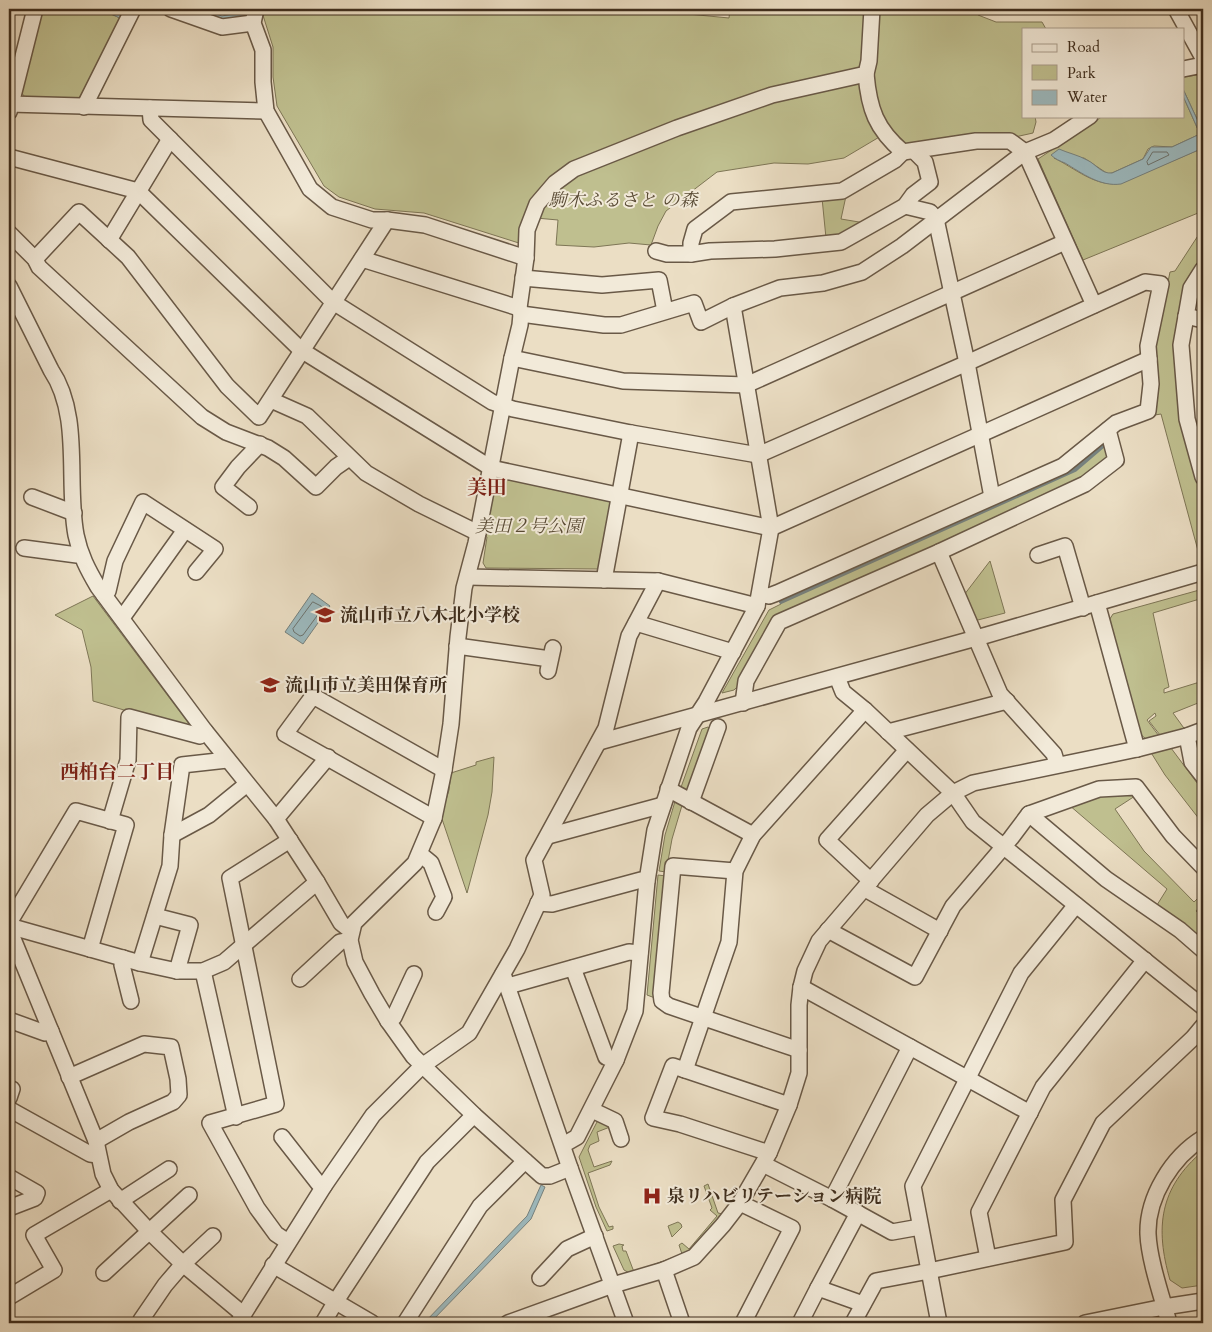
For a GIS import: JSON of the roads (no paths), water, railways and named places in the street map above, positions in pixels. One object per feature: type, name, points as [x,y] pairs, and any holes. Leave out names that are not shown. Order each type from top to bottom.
[{"type":"street","points":[[35,9],[9,107],[266,111]]},
{"type":"street","points":[[84,107],[133,9]]},
{"type":"street","points":[[171,9],[196,13],[222,27],[255,16],[263,50],[263,82],[266,111],[310,189],[332,207],[372,220],[425,225],[526,258]]},
{"type":"street","points":[[656,251],[667,254],[690,254],[710,251],[775,249],[841,242],[905,206],[912,194],[930,182],[924,162],[890,141],[870,106],[866,74],[869,61],[872,9]]},
{"type":"street","points":[[1176,9],[1203,58]]},
{"type":"street","points":[[1184,69],[1203,65]]},
{"type":"street","points":[[570,1168],[550,1176],[542,1176],[422,1066],[388,1021],[355,962],[351,936],[354,923],[406,873],[420,854],[434,818],[444,770],[455,687],[457,646],[464,588],[478,533],[512,358],[520,311],[528,230],[537,204],[555,183],[574,169],[677,128],[772,95],[866,74]]},
{"type":"street","points":[[150,108],[151,120],[333,302],[492,402],[503,406],[631,433],[758,455],[1145,282],[1161,284],[1148,346],[1151,384],[1148,411],[1116,423],[1063,466],[778,594],[759,600],[658,581],[468,577]]},
{"type":"street","points":[[362,259],[520,311],[604,325],[621,325],[694,303],[701,322],[733,306],[780,288],[823,283],[862,272],[902,246],[1025,152],[1054,140],[1087,118]]},
{"type":"street","points":[[109,240],[170,138]]},
{"type":"street","points":[[690,254],[695,229],[732,202],[842,191],[909,151],[952,143],[1010,141],[1025,152],[1094,305]]},
{"type":"street","points":[[9,157],[138,192],[301,350],[490,468],[771,528],[1150,359]]},
{"type":"street","points":[[905,206],[930,212],[936,219],[967,363],[992,498]]},
{"type":"street","points":[[35,259],[79,212],[128,257],[227,386],[259,417],[387,220]]},
{"type":"street","points":[[9,234],[35,259],[39,267],[202,417],[226,432],[260,444],[284,458],[316,487],[336,467],[349,458]]},
{"type":"street","points":[[512,358],[623,380],[746,385],[1065,242]]},
{"type":"street","points":[[1203,269],[1191,288],[1181,345],[1187,419],[1203,476]]},
{"type":"street","points":[[523,278],[602,285],[659,280],[665,311]]},
{"type":"street","points":[[9,286],[64,395],[68,418],[74,513],[81,554],[85,565],[104,595],[205,731],[276,819],[351,936]]},
{"type":"street","points":[[563,1145],[577,1137],[592,1110],[616,1060],[635,1011],[647,881],[655,830],[689,728],[733,652],[759,600],[771,528],[733,306]]},
{"type":"street","points":[[1186,316],[1203,320]]},
{"type":"street","points":[[271,400],[307,416],[366,473],[411,500],[478,533]]},
{"type":"street","points":[[743,703],[746,681],[779,622],[939,552],[1085,484],[1116,460],[1108,430]]},
{"type":"street","points":[[604,580],[631,433]]},
{"type":"street","points":[[249,507],[223,487],[260,444]]},
{"type":"street","points":[[32,498],[74,513]]},
{"type":"street","points":[[104,595],[108,591],[115,560],[143,502],[215,549],[196,572]]},
{"type":"street","points":[[122,618],[185,530]]},
{"type":"street","points":[[1038,555],[1065,546],[1090,606],[1137,749]]},
{"type":"street","points":[[24,548],[81,554]]},
{"type":"street","points":[[939,552],[1000,694],[1054,754],[1057,764]]},
{"type":"street","points":[[599,742],[1090,606],[1203,572]]},
{"type":"street","points":[[241,1318],[324,1186],[372,1116],[422,1066],[469,1033],[506,980],[542,895],[534,860],[606,728],[629,636],[658,581]]},
{"type":"street","points":[[636,623],[733,652]]},
{"type":"street","points":[[457,646],[550,659]]},
{"type":"street","points":[[837,677],[843,692],[865,710],[953,793],[973,822],[1203,1007]]},
{"type":"street","points":[[434,818],[285,734],[313,696],[444,770]]},
{"type":"street","points":[[888,732],[1007,701]]},
{"type":"street","points":[[685,1070],[729,942],[735,871],[753,835],[865,710]]},
{"type":"street","points":[[110,821],[128,760],[129,717],[200,736],[205,731]]},
{"type":"street","points":[[692,802],[718,727]]},
{"type":"street","points":[[508,1323],[613,1285],[664,1270],[694,1257],[740,1203],[766,1159],[789,1105],[799,1073],[799,1005],[801,987],[819,941],[927,815],[953,793],[973,783],[1057,764],[1137,749],[1203,730]]},
{"type":"street","points":[[1187,736],[1192,762],[1203,776]]},
{"type":"street","points":[[907,750],[827,840],[868,885],[940,931]]},
{"type":"street","points":[[276,819],[328,758]]},
{"type":"street","points":[[140,963],[170,866],[172,835],[182,765],[228,760]]},
{"type":"street","points":[[172,835],[209,815],[247,784]]},
{"type":"street","points":[[828,930],[915,977],[953,906],[1028,814],[1099,789],[1136,787],[1173,836],[1203,868]]},
{"type":"street","points":[[668,789],[753,835]]},
{"type":"street","points":[[548,836],[663,805]]},
{"type":"street","points":[[9,926],[76,811],[126,825],[90,950]]},
{"type":"street","points":[[1028,814],[1106,879],[1180,930],[1203,950]]},
{"type":"street","points":[[288,1242],[276,1234],[257,1208],[210,1123],[276,1104],[230,878],[290,840]]},
{"type":"street","points":[[420,854],[431,863],[444,897],[436,912]]},
{"type":"street","points":[[735,871],[673,866],[661,993],[662,1001],[669,1006],[702,1018],[799,1050]]},
{"type":"street","points":[[538,903],[552,904],[641,880],[647,881]]},
{"type":"street","points":[[9,926],[140,963],[177,971],[203,971],[224,962],[317,882]]},
{"type":"street","points":[[939,1323],[913,1186],[1021,973],[1076,905]]},
{"type":"street","points":[[155,916],[190,925],[177,971]]},
{"type":"street","points":[[9,926],[97,1148],[103,1174],[115,1196],[184,1264],[238,1310],[241,1318]]},
{"type":"street","points":[[303,976],[340,942],[351,936]]},
{"type":"street","points":[[506,980],[574,968],[629,952],[640,953]]},
{"type":"street","points":[[123,958],[122,965],[131,1001]]},
{"type":"street","points":[[988,1258],[979,1212],[1043,1087],[1144,960]]},
{"type":"street","points":[[574,968],[606,1057],[616,1060]]},
{"type":"street","points":[[203,971],[236,1117]]},
{"type":"street","points":[[388,1021],[394,1017],[414,974]]},
{"type":"street","points":[[506,980],[570,1168],[626,1323]]},
{"type":"street","points":[[801,987],[1030,1113]]},
{"type":"street","points":[[9,1020],[45,1034],[51,1031]]},
{"type":"street","points":[[853,1323],[876,1281],[1064,1242],[1063,1200],[1103,1123],[1193,1038],[1203,1026]]},
{"type":"street","points":[[9,1109],[90,1154],[129,1122],[173,1102],[179,1095],[178,1079],[171,1047],[144,1044],[69,1077]]},
{"type":"street","points":[[832,1199],[910,1047]]},
{"type":"street","points":[[789,1105],[673,1066],[653,1118],[680,1124],[766,1159],[832,1199],[892,1232],[920,1227]]},
{"type":"street","points":[[9,1088],[12,1089],[9,1098]]},
{"type":"street","points":[[592,1110],[615,1121],[621,1140]]},
{"type":"street","points":[[323,1323],[336,1300],[427,1162],[474,1115]]},
{"type":"street","points":[[282,1137],[318,1183],[324,1186]]},
{"type":"street","points":[[1169,1323],[1148,1234],[1152,1206],[1165,1177],[1175,1163],[1186,1151],[1203,1138]]},
{"type":"street","points":[[405,1323],[480,1206],[525,1160]]},
{"type":"street","points":[[9,1295],[54,1270],[34,1235],[169,1170]]},
{"type":"street","points":[[9,1177],[37,1193],[35,1198],[9,1208]]},
{"type":"street","points":[[104,1273],[189,1195]]},
{"type":"street","points":[[740,1203],[792,1228],[743,1323]]},
{"type":"street","points":[[800,1323],[858,1212]]},
{"type":"street","points":[[141,1320],[164,1285],[213,1236]]},
{"type":"street","points":[[540,1278],[566,1249],[595,1236]]},
{"type":"street","points":[[273,1265],[336,1300],[372,1323]]},
{"type":"street","points":[[664,1270],[682,1323]]},
{"type":"street","points":[[818,1288],[863,1304]]},
{"type":"street","points":[[1086,1323],[1203,1301]]},
{"type":"water","points":[[100,9],[118,11],[120,9],[127,9],[122,19]]},
{"type":"water","points":[[205,10],[222,16],[250,11],[248,17],[222,22],[206,16]]},
{"type":"water","points":[[1184,91],[1203,132],[1203,148],[1121,184],[1099,181],[1051,155],[1059,149],[1084,158],[1105,172],[1112,173],[1143,159],[1151,147],[1172,147],[1200,134],[1184,98]]},
{"type":"water","points":[[312,593],[330,606],[303,644],[285,632]]},
{"type":"water","points":[[541,1185],[545,1187],[531,1219],[430,1323],[424,1323],[527,1216]]},
{"type":"waterway","points":[[781,602],[1075,470],[1103,446]]},
{"type":"place","name":"流山市立八木北小学校","points":[[325,615]]},
{"type":"place","name":"流山市立美田保育所","points":[[270,685]]},
{"type":"place","name":"泉リハビリテーション病院","points":[[652,1196]]},
{"type":"district","name":"美田","points":[[487,487]]},
{"type":"district","name":"西柏台二丁目","points":[[117,771]]},
{"type":"park label","name":"駒木ふるさと の森","points":[[623,200]]},
{"type":"park label","name":"美田２号公園","points":[[529,526]]}]
